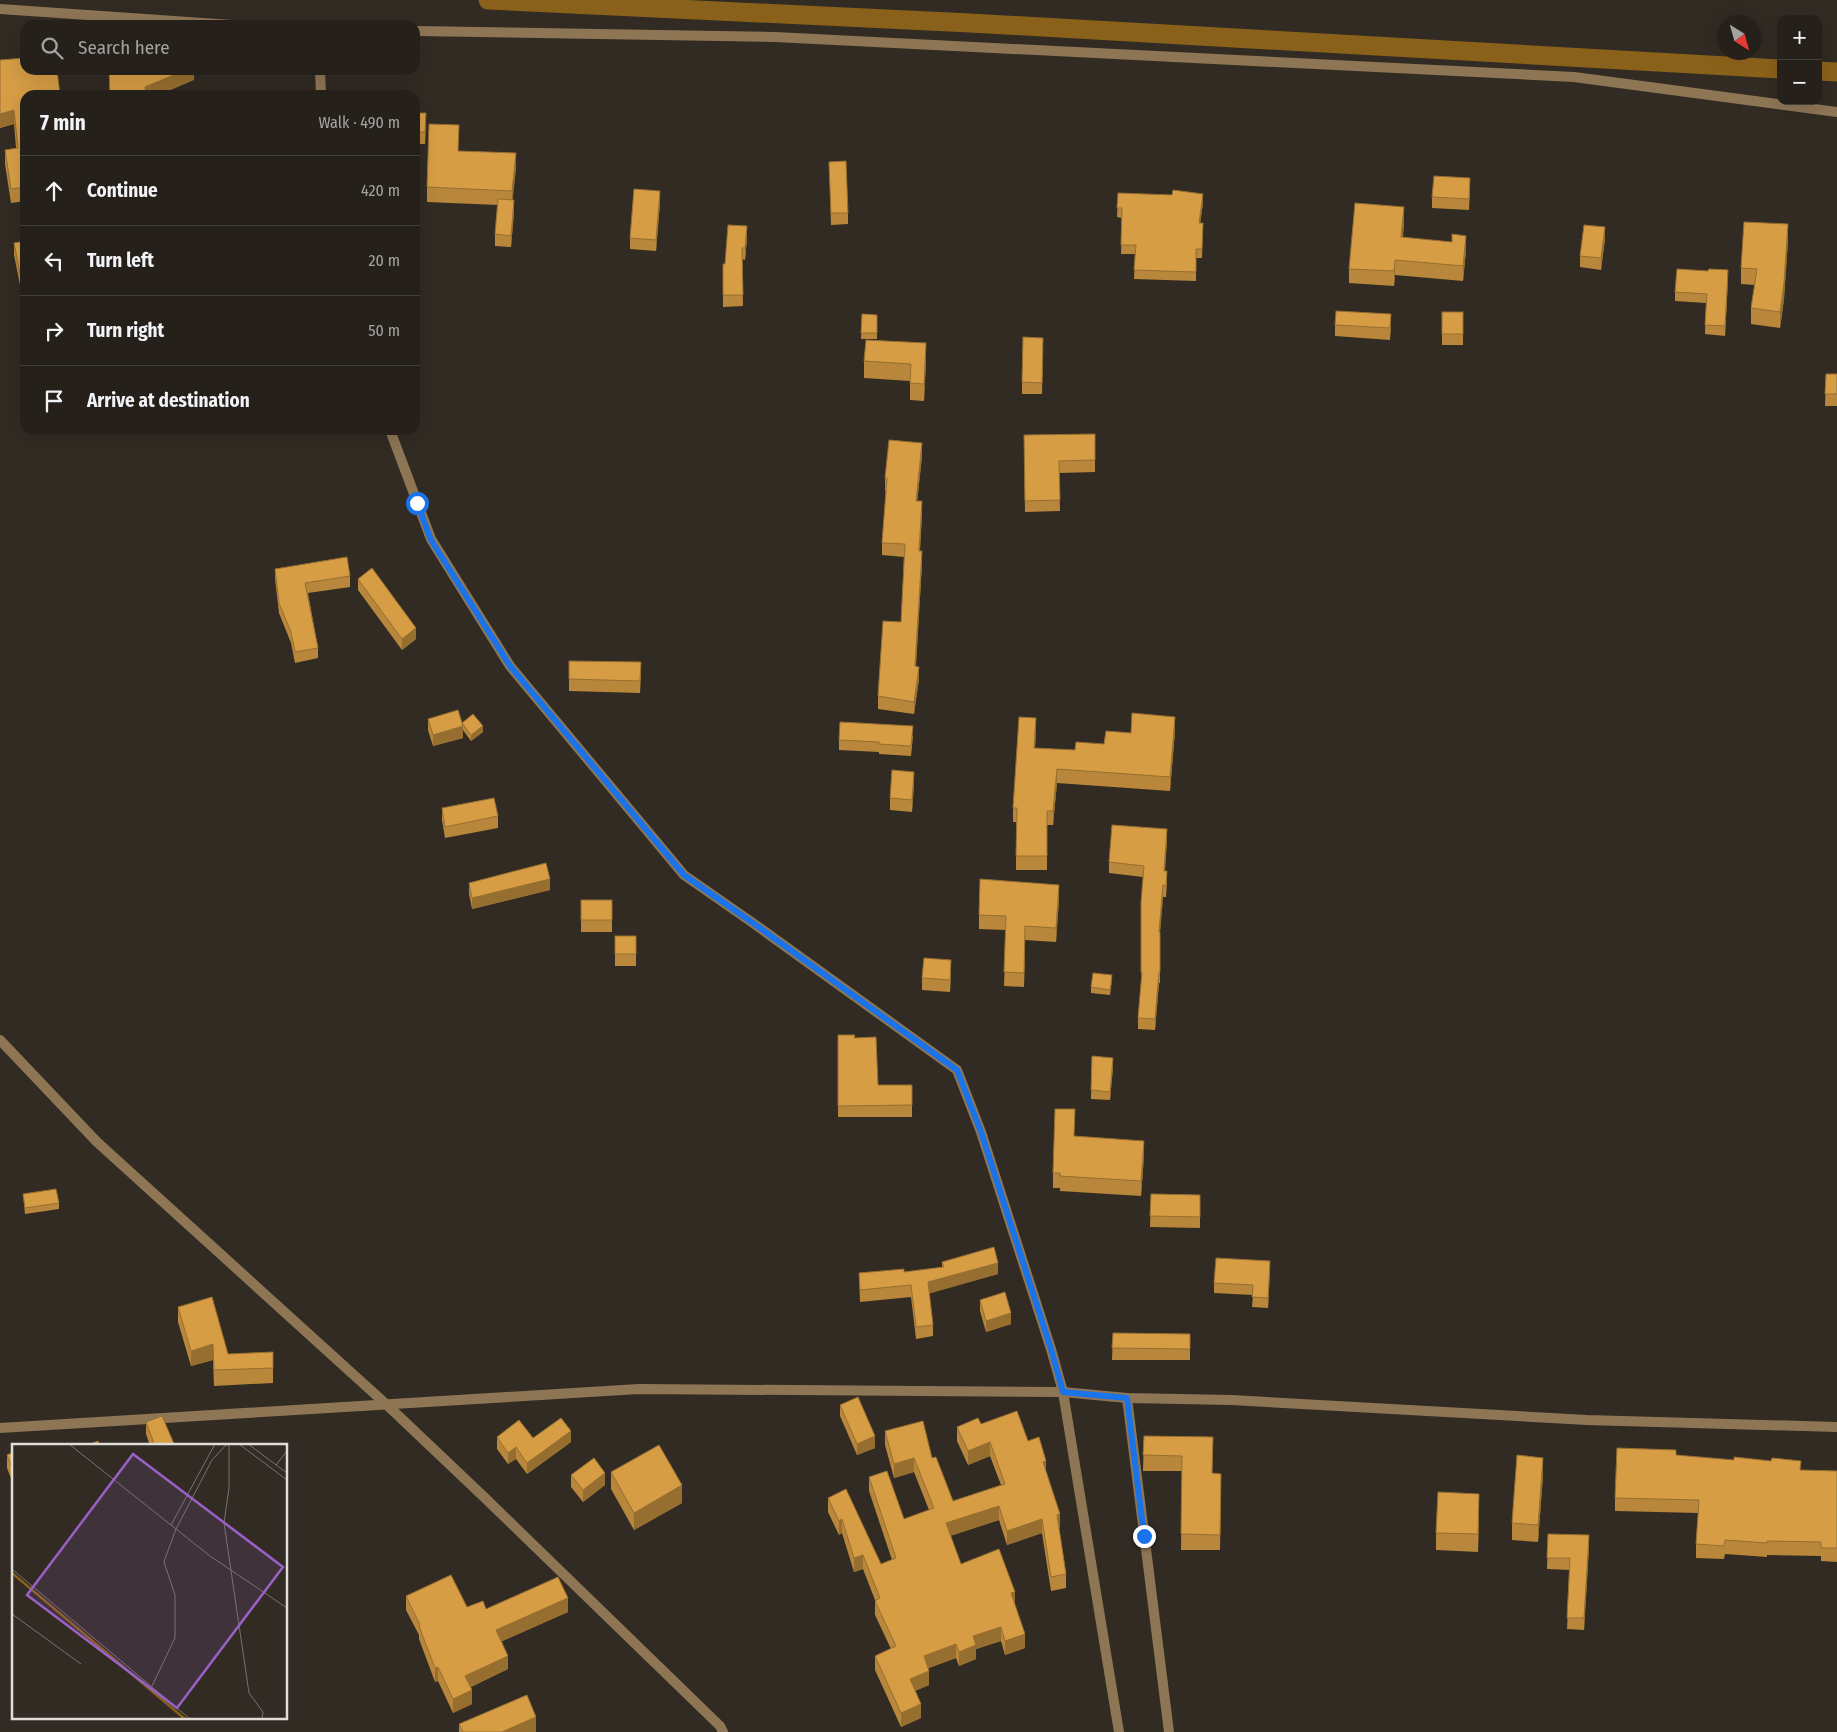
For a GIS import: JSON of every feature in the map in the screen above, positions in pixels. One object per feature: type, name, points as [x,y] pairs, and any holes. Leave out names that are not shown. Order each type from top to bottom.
[{"type":"street","points":[[0,9],[160,20]]},
{"type":"street","points":[[420,30],[775,37],[1574,77],[1837,112]]},
{"type":"street","points":[[320,75],[321,90]]},
{"type":"street","points":[[392,435],[431,540],[510,666],[684,875],[957,1070],[981,1132],[1063,1392],[1119,1732]]},
{"type":"street","points":[[0,1040],[97,1142],[386,1405],[534,1545],[720,1726],[723,1732]]},
{"type":"street","points":[[0,1428],[639,1389],[1063,1392],[1127,1398],[1232,1400],[1587,1420],[1837,1427]]},
{"type":"street","points":[[1127,1398],[1169,1732]]},
{"type":"building","points":[[20,58],[20,75],[58,75],[59,90],[20,90],[20,188],[11,189],[5,150],[18,148],[14,110],[0,114],[0,60]]},
{"type":"building","points":[[109,75],[174,75],[145,87],[145,90],[110,90]]},
{"type":"building","points":[[420,113],[426,113],[425,132],[420,132]]},
{"type":"building","points":[[429,124],[459,125],[458,151],[516,153],[512,191],[427,187]]},
{"type":"building","points":[[846,161],[848,213],[831,213],[829,162]]},
{"type":"building","points":[[1434,176],[1470,178],[1469,199],[1432,197]]},
{"type":"building","points":[[634,189],[660,191],[656,240],[630,238]]},
{"type":"building","points":[[1173,190],[1203,194],[1199,223],[1203,223],[1202,249],[1196,249],[1196,272],[1134,270],[1136,245],[1121,245],[1122,208],[1117,208],[1118,193],[1172,195]]},
{"type":"building","points":[[498,199],[514,200],[511,236],[495,234]]},
{"type":"building","points":[[1355,203],[1404,207],[1401,237],[1452,242],[1452,234],[1466,236],[1463,266],[1395,260],[1394,271],[1349,269]]},
{"type":"building","points":[[1744,222],[1788,224],[1780,312],[1751,308],[1757,269],[1741,268]]},
{"type":"building","points":[[728,225],[747,226],[745,248],[742,248],[743,295],[723,295],[723,264],[725,264]]},
{"type":"building","points":[[1584,225],[1605,227],[1601,258],[1580,256]]},
{"type":"building","points":[[20,242],[20,273],[14,243]]},
{"type":"building","points":[[1677,269],[1728,270],[1725,326],[1705,325],[1707,294],[1675,292]]},
{"type":"building","points":[[1336,311],[1391,314],[1390,328],[1335,325]]},
{"type":"building","points":[[1442,312],[1463,312],[1463,334],[1442,334]]},
{"type":"building","points":[[862,314],[877,315],[877,333],[861,333]]},
{"type":"building","points":[[1023,337],[1043,338],[1042,383],[1022,382]]},
{"type":"building","points":[[866,340],[926,343],[924,384],[910,383],[911,364],[864,361]]},
{"type":"building","points":[[1826,374],[1837,374],[1837,394],[1825,394]]},
{"type":"building","points":[[1095,434],[1095,460],[1059,461],[1060,500],[1025,501],[1024,435]]},
{"type":"building","points":[[889,440],[922,443],[916,501],[922,501],[919,551],[922,551],[915,666],[919,667],[914,702],[878,696],[883,621],[901,622],[905,544],[882,543]]},
{"type":"building","points":[[347,557],[350,576],[305,583],[318,648],[295,652],[291,632],[279,603],[275,569]]},
{"type":"building","points":[[372,568],[416,628],[402,639],[358,579]]},
{"type":"building","points":[[569,661],[641,662],[640,681],[569,679]]},
{"type":"building","points":[[458,710],[463,726],[433,735],[428,719]]},
{"type":"building","points":[[1132,713],[1175,717],[1170,777],[1057,769],[1053,811],[1047,811],[1047,856],[1016,856],[1017,808],[1013,808],[1019,717],[1036,718],[1034,748],[1075,750],[1076,742],[1104,744],[1106,731],[1131,733]]},
{"type":"building","points":[[473,714],[483,726],[471,735],[462,723]]},
{"type":"building","points":[[840,722],[913,726],[911,746],[839,740]]},
{"type":"building","points":[[892,770],[914,772],[912,800],[890,798]]},
{"type":"building","points":[[494,798],[498,816],[445,827],[442,808]]},
{"type":"building","points":[[1112,825],[1167,829],[1164,871],[1167,871],[1166,886],[1163,885],[1159,932],[1160,972],[1155,1019],[1138,1018],[1142,972],[1141,902],[1144,866],[1109,862]]},
{"type":"building","points":[[546,863],[550,879],[472,898],[469,883]]},
{"type":"building","points":[[980,879],[1059,885],[1056,928],[1025,926],[1024,973],[1004,972],[1006,916],[979,915]]},
{"type":"building","points":[[581,900],[612,900],[612,920],[581,920]]},
{"type":"building","points":[[615,936],[636,936],[636,954],[615,954]]},
{"type":"building","points":[[924,958],[951,960],[950,980],[922,978]]},
{"type":"building","points":[[1093,973],[1112,975],[1110,990],[1091,987]]},
{"type":"building","points":[[838,1035],[855,1035],[854,1038],[876,1037],[878,1085],[912,1085],[912,1105],[838,1106]]},
{"type":"building","points":[[1092,1056],[1113,1058],[1110,1092],[1091,1090]]},
{"type":"building","points":[[1055,1109],[1075,1109],[1074,1136],[1144,1141],[1141,1181],[1060,1176],[1060,1173],[1053,1173]]},
{"type":"building","points":[[56,1189],[59,1203],[25,1208],[23,1194]]},
{"type":"building","points":[[1151,1194],[1200,1195],[1200,1217],[1150,1216]]},
{"type":"building","points":[[994,1247],[998,1263],[928,1282],[933,1325],[916,1327],[911,1285],[860,1290],[859,1273],[904,1269],[904,1272],[944,1267],[942,1262]]},
{"type":"building","points":[[1216,1258],[1270,1261],[1268,1298],[1252,1297],[1253,1285],[1214,1283]]},
{"type":"building","points":[[1005,1292],[1011,1313],[986,1321],[980,1300]]},
{"type":"building","points":[[212,1297],[228,1354],[273,1352],[273,1368],[214,1370],[213,1344],[191,1351],[178,1307]]},
{"type":"building","points":[[1113,1333],[1190,1334],[1190,1349],[1112,1348]]},
{"type":"building","points":[[858,1397],[875,1436],[857,1444],[840,1405]]},
{"type":"building","points":[[1017,1411],[1028,1441],[1039,1437],[1046,1461],[1043,1462],[1060,1514],[1057,1515],[1066,1574],[1051,1577],[1042,1519],[1007,1531],[999,1506],[946,1523],[961,1564],[999,1549],[1015,1592],[1011,1593],[1025,1634],[1005,1641],[1001,1627],[973,1636],[976,1645],[959,1652],[956,1644],[924,1656],[929,1671],[910,1679],[921,1704],[901,1713],[875,1656],[896,1646],[875,1601],[880,1598],[863,1555],[854,1558],[842,1519],[839,1521],[828,1498],[846,1489],[881,1564],[896,1558],[869,1477],[887,1471],[904,1519],[934,1508],[914,1458],[894,1464],[885,1431],[923,1421],[932,1458],[936,1457],[953,1501],[1005,1484],[990,1442],[968,1451],[957,1427],[978,1418],[981,1424]]},
{"type":"building","points":[[162,1416],[174,1444],[154,1444],[146,1422]]},
{"type":"building","points":[[561,1418],[571,1431],[527,1463],[516,1447],[508,1453],[497,1437],[519,1420],[533,1438]]},
{"type":"building","points":[[1144,1436],[1213,1437],[1212,1473],[1221,1474],[1220,1535],[1181,1534],[1182,1456],[1143,1455]]},
{"type":"building","points":[[659,1445],[682,1485],[634,1513],[611,1472]]},
{"type":"building","points":[[1617,1448],[1676,1450],[1676,1455],[1734,1460],[1734,1457],[1771,1461],[1772,1458],[1801,1461],[1800,1470],[1837,1471],[1837,1548],[1821,1548],[1821,1542],[1767,1541],[1767,1543],[1725,1540],[1724,1546],[1696,1544],[1699,1500],[1615,1498]]},
{"type":"building","points":[[12,1453],[12,1468],[7,1455]]},
{"type":"building","points":[[1517,1455],[1543,1458],[1538,1525],[1512,1523]]},
{"type":"building","points":[[594,1458],[605,1473],[583,1490],[571,1475]]},
{"type":"building","points":[[1438,1492],[1479,1494],[1478,1534],[1436,1533]]},
{"type":"building","points":[[1548,1534],[1589,1535],[1584,1618],[1567,1618],[1570,1558],[1547,1558]]},
{"type":"building","points":[[451,1575],[467,1607],[483,1601],[486,1609],[558,1577],[568,1598],[496,1630],[508,1656],[465,1676],[472,1690],[453,1699],[438,1667],[435,1668],[420,1625],[406,1596]]},
{"type":"building","points":[[527,1695],[536,1717],[502,1732],[463,1732],[459,1724]]},
{"type":"waterway","points":[[488,0],[970,23],[1777,69]]},
{"type":"waterway","points":[[1822,71],[1837,72]]},
{"type":"route","points":[[417,503],[431,540],[510,666],[684,875],[957,1070],[981,1132],[1063,1392],[1127,1398],[1144,1536]]}]
